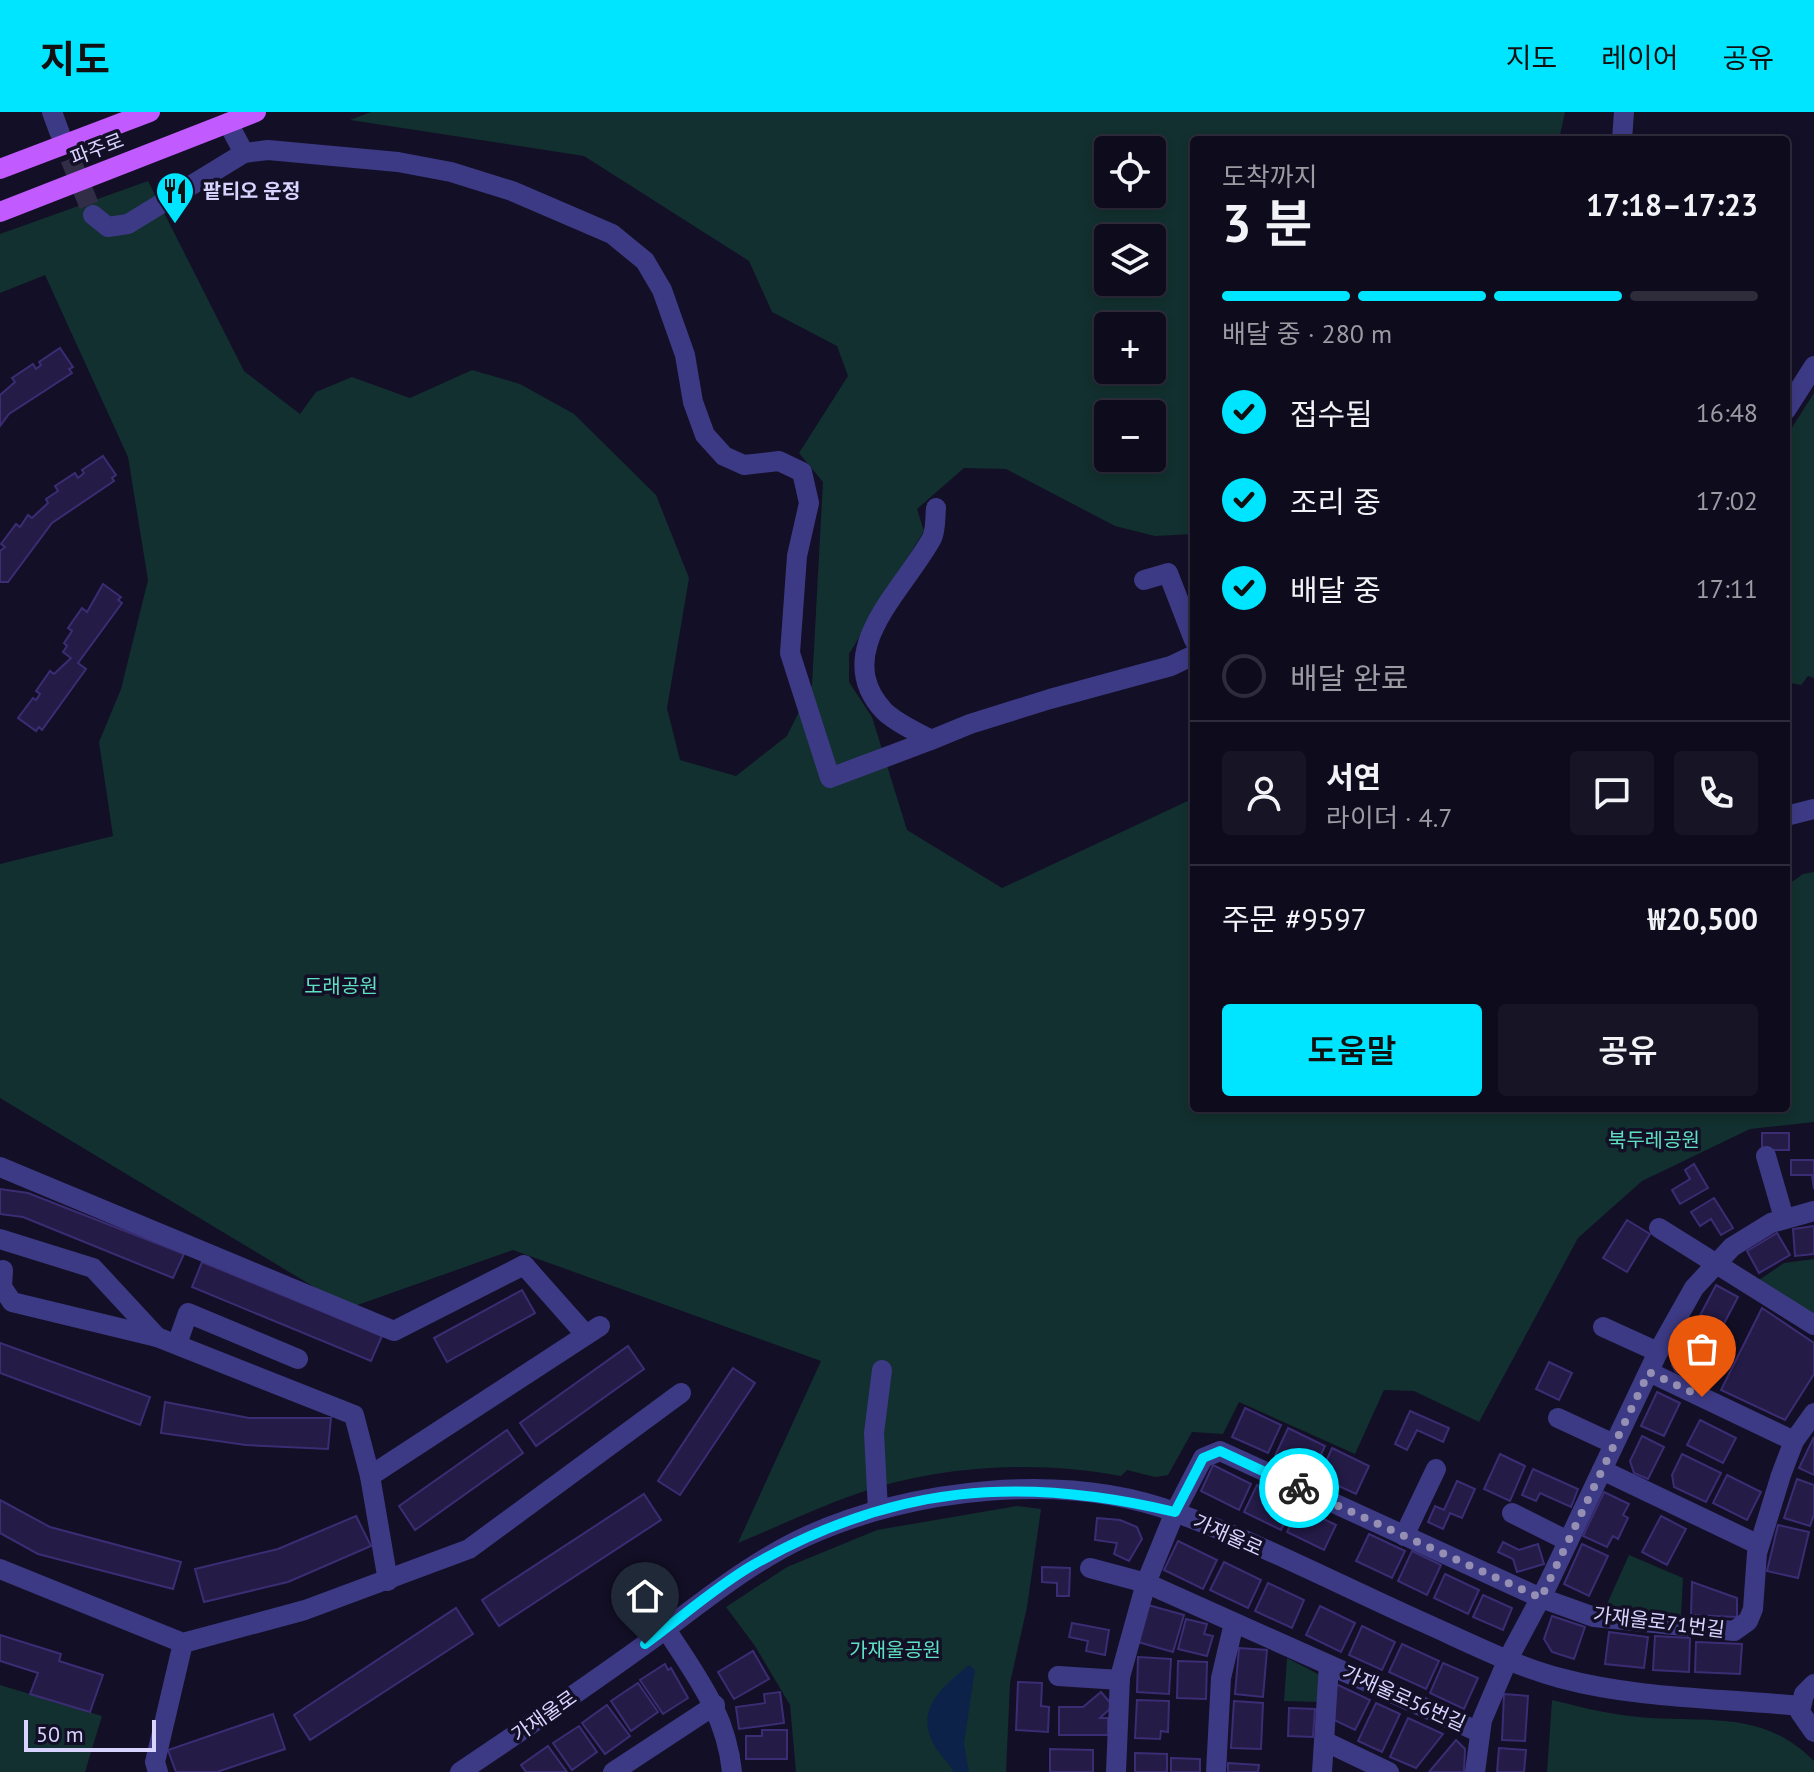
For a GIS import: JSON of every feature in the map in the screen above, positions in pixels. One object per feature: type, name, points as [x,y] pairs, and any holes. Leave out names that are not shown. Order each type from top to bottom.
[{"type":"main road","name":"파주로","points":[[0,169],[150,112]]},
{"type":"main road","name":"파주로","points":[[0,212],[256,112]]},
{"type":"street","points":[[1622,136],[1624,112]]},
{"type":"street","points":[[228,123],[244,153]]},
{"type":"street","points":[[93,215],[108,227],[128,224],[244,153],[268,150],[339,156],[451,172],[512,191],[612,234],[645,261],[662,290],[685,355],[693,402],[705,435],[724,456],[744,465],[779,461],[802,472],[809,503],[797,556],[790,653],[830,778],[970,724],[1171,666],[1190,657]]},
{"type":"street","points":[[1790,404],[1814,366]]},
{"type":"street","points":[[931,740],[885,712],[866,684],[864,649],[906,574],[934,536],[936,508]]},
{"type":"street","points":[[1144,580],[1168,573],[1190,630]]},
{"type":"street","points":[[1790,815],[1814,809]]},
{"type":"street","points":[[1766,1156],[1784,1218]]},
{"type":"street","points":[[0,1167],[394,1331],[524,1265],[593,1330],[370,1476]]},
{"type":"street","points":[[1508,1659],[1541,1598],[1658,1352],[1694,1288],[1732,1247],[1784,1218],[1814,1211]]},
{"type":"street","points":[[1659,1228],[1814,1325]]},
{"type":"street","points":[[0,1239],[93,1268],[157,1337]]},
{"type":"street","points":[[3,1270],[2,1287],[12,1302],[157,1337],[354,1415],[370,1476],[388,1581]]},
{"type":"street","points":[[177,1344],[188,1313],[298,1359]]},
{"type":"street","points":[[1603,1327],[1658,1352]]},
{"type":"street","points":[[878,1510],[874,1433],[882,1370]]},
{"type":"street","points":[[1649,1372],[1794,1441]]},
{"type":"street","points":[[0,1569],[183,1643],[305,1610],[469,1549],[681,1393]]},
{"type":"street","name":"가재울로71번길","points":[[1175,1512],[1203,1458],[1220,1451],[1541,1598],[1594,1617],[1734,1631],[1748,1621],[1753,1609],[1759,1545],[1767,1512],[1794,1441],[1814,1413]]},
{"type":"street","points":[[1558,1418],[1614,1444]]},
{"type":"street","points":[[1404,1536],[1436,1469]]},
{"type":"street","points":[[1602,1470],[1759,1545]]},
{"type":"street","name":"가재울로","points":[[460,1772],[751,1566],[806,1537],[878,1510],[964,1493],[1045,1491],[1109,1496],[1175,1512],[1508,1659],[1561,1678],[1646,1694],[1800,1706]]},
{"type":"street","points":[[1116,1772],[1120,1680],[1146,1583],[1175,1512]]},
{"type":"street","points":[[1512,1513],[1568,1541]]},
{"type":"street","name":"가재울로56번길","points":[[1090,1568],[1146,1583],[1479,1732]]},
{"type":"street","points":[[1216,1772],[1221,1678],[1234,1623]]},
{"type":"street","points":[[666,1629],[715,1705],[724,1727],[732,1772]]},
{"type":"street","points":[[158,1772],[155,1762],[183,1643]]},
{"type":"street","name":"가재울로56번길","points":[[1475,1772],[1479,1732],[1508,1659]]},
{"type":"street","name":"가재울로56번길","points":[[1322,1772],[1329,1665]]},
{"type":"street","points":[[1058,1676],[1120,1680]]},
{"type":"street","points":[[1814,1684],[1804,1694],[1800,1706],[1803,1721],[1814,1732]]},
{"type":"street","points":[[614,1772],[715,1705]]},
{"type":"street","points":[[1324,1741],[1389,1772]]},
{"type":"green space","points":[[371,112],[1565,112],[1560,136],[1190,136],[1190,534],[1155,536],[1115,526],[1006,469],[964,468],[917,509],[924,531],[849,654],[849,682],[872,717],[907,830],[1002,888],[1190,800],[1190,1112],[1790,1112],[1790,883],[1803,874],[1814,872],[1814,1122],[1750,1129],[1642,1181],[1578,1238],[1479,1422],[1414,1391],[1384,1390],[1355,1454],[1239,1402],[1223,1434],[1192,1432],[1168,1475],[1155,1477],[1127,1470],[1121,1476],[1021,1467],[954,1471],[888,1484],[856,1494],[738,1543],[821,1361],[513,1250],[349,1308],[0,1098],[0,864],[113,836],[99,742],[121,689],[148,580],[128,457],[45,275],[0,293],[0,234],[148,181],[244,371],[300,414],[316,392],[352,377],[410,398],[472,370],[520,384],[574,414],[656,495],[689,578],[667,708],[680,760],[736,776],[787,736],[812,685],[823,482],[799,453],[848,376],[837,346],[772,312],[749,261],[584,156],[350,120]]},
{"type":"green space","points":[[1814,393],[1814,678],[1808,676],[1801,685],[1790,683],[1790,431]]},
{"type":"green space","points":[[1814,1259],[1814,1316],[1759,1280],[1784,1263]]},
{"type":"green space","name":"가재울공원","points":[[1017,1506],[1041,1509],[1027,1607],[1010,1683],[1006,1772],[796,1772],[790,1705],[755,1646],[726,1607],[787,1567],[877,1530]]},
{"type":"green space","points":[[1629,1555],[1683,1578],[1681,1615],[1626,1611],[1607,1604]]},
{"type":"green space","points":[[1287,1658],[1320,1675],[1318,1702],[1284,1701]]},
{"type":"green space","points":[[0,1685],[102,1716],[85,1772],[0,1772]]},
{"type":"green space","points":[[1552,1700],[1630,1716],[1750,1725],[1772,1732],[1793,1744],[1814,1761],[1814,1772],[1547,1772]]},
{"type":"water","points":[[969,1665],[975,1670],[964,1743],[969,1772],[954,1772],[932,1741],[928,1717],[936,1697]]},
{"type":"building","points":[[60,348],[73,367],[69,369],[72,373],[9,414],[0,426],[0,395],[15,382],[12,378],[33,364],[36,369],[41,365],[39,362]]},
{"type":"building","points":[[103,456],[116,475],[112,478],[114,481],[52,523],[8,582],[0,582],[0,551],[5,547],[1,544],[16,524],[20,527],[28,515],[32,518],[48,503],[46,499],[58,491],[55,486],[75,473],[78,478],[84,473],[82,470]]},
{"type":"building","points":[[103,584],[121,597],[118,600],[122,603],[78,663],[86,669],[42,730],[39,727],[36,731],[18,718],[33,698],[36,700],[40,694],[36,691],[50,671],[54,674],[71,658],[63,652],[67,646],[64,643],[72,631],[68,628],[82,608],[87,612]]},
{"type":"building","points":[[1762,1133],[1789,1133],[1789,1150],[1762,1150]]},
{"type":"building","points":[[1791,1160],[1814,1160],[1814,1189],[1812,1175],[1791,1175]]},
{"type":"building","points":[[1694,1164],[1708,1188],[1680,1204],[1672,1190],[1690,1179],[1685,1170]]},
{"type":"building","points":[[0,1189],[28,1193],[184,1254],[173,1278],[23,1217],[0,1214]]},
{"type":"building","points":[[1714,1198],[1733,1228],[1721,1235],[1711,1219],[1700,1226],[1691,1212]]},
{"type":"building","points":[[1627,1220],[1650,1234],[1627,1272],[1603,1258]]},
{"type":"building","points":[[1814,1226],[1814,1254],[1795,1256],[1793,1229]]},
{"type":"building","points":[[1777,1233],[1790,1255],[1759,1273],[1747,1251]]},
{"type":"building","points":[[202,1262],[382,1336],[371,1361],[192,1287]]},
{"type":"building","points":[[1716,1285],[1738,1297],[1718,1335],[1696,1323]]},
{"type":"building","points":[[522,1290],[535,1313],[447,1362],[434,1338]]},
{"type":"building","points":[[1762,1308],[1814,1343],[1814,1374],[1785,1420],[1721,1390]]},
{"type":"building","points":[[1691,1330],[1717,1344],[1701,1374],[1709,1378],[1706,1383],[1676,1372],[1672,1365]]},
{"type":"building","points":[[0,1343],[150,1397],[140,1425],[0,1373]]},
{"type":"building","points":[[628,1346],[644,1369],[536,1446],[520,1423]]},
{"type":"building","points":[[1549,1362],[1572,1373],[1559,1400],[1536,1389]]},
{"type":"building","points":[[733,1368],[755,1383],[680,1495],[658,1481]]},
{"type":"building","points":[[1657,1392],[1680,1403],[1664,1436],[1641,1426]]},
{"type":"building","points":[[165,1402],[249,1418],[331,1418],[328,1449],[246,1445],[161,1433]]},
{"type":"building","points":[[1245,1408],[1281,1425],[1268,1453],[1232,1437]]},
{"type":"building","points":[[1410,1411],[1449,1428],[1443,1442],[1417,1430],[1407,1450],[1395,1444]]},
{"type":"building","points":[[1700,1420],[1736,1438],[1723,1463],[1687,1445]]},
{"type":"building","points":[[1288,1428],[1325,1446],[1312,1474],[1275,1456]]},
{"type":"building","points":[[507,1430],[523,1453],[415,1530],[399,1506]]},
{"type":"building","points":[[1642,1436],[1664,1447],[1648,1479],[1634,1473],[1630,1461]]},
{"type":"building","points":[[1814,1437],[1814,1475],[1799,1468]]},
{"type":"building","points":[[1332,1448],[1369,1466],[1356,1494],[1319,1477]]},
{"type":"building","points":[[1500,1454],[1525,1466],[1510,1501],[1484,1489]]},
{"type":"building","points":[[1682,1454],[1721,1473],[1706,1502],[1674,1487],[1672,1475]]},
{"type":"building","points":[[1213,1465],[1251,1484],[1239,1510],[1201,1491]]},
{"type":"building","points":[[1533,1469],[1578,1489],[1571,1507],[1540,1493],[1536,1501],[1522,1495]]},
{"type":"building","points":[[1727,1475],[1761,1492],[1747,1520],[1713,1503]]},
{"type":"building","points":[[1797,1479],[1814,1485],[1814,1514],[1810,1526],[1784,1518]]},
{"type":"building","points":[[1457,1481],[1475,1489],[1462,1518],[1450,1513],[1443,1529],[1428,1522],[1435,1506],[1444,1510]]},
{"type":"building","points":[[1257,1485],[1294,1503],[1281,1530],[1244,1512]]},
{"type":"building","points":[[1604,1492],[1629,1504],[1623,1515],[1628,1518],[1618,1539],[1613,1536],[1607,1547],[1583,1536]]},
{"type":"building","points":[[644,1494],[661,1520],[499,1626],[482,1600]]},
{"type":"building","points":[[0,1500],[50,1527],[181,1562],[173,1589],[38,1554],[0,1533]]},
{"type":"building","points":[[1299,1507],[1336,1525],[1324,1550],[1287,1532]]},
{"type":"building","points":[[356,1516],[371,1546],[288,1582],[204,1602],[195,1569],[278,1549]]},
{"type":"building","points":[[1661,1516],[1686,1529],[1667,1565],[1642,1552]]},
{"type":"building","points":[[1097,1518],[1120,1520],[1137,1527],[1142,1539],[1129,1561],[1114,1554],[1117,1543],[1095,1540]]},
{"type":"building","points":[[1778,1525],[1809,1532],[1798,1578],[1767,1571]]},
{"type":"building","points":[[1369,1534],[1405,1551],[1392,1578],[1356,1561]]},
{"type":"building","points":[[1178,1541],[1217,1560],[1203,1589],[1164,1570]]},
{"type":"building","points":[[1503,1542],[1519,1550],[1538,1544],[1544,1564],[1517,1572],[1513,1559],[1498,1552]]},
{"type":"building","points":[[1582,1544],[1608,1556],[1589,1596],[1564,1584]]},
{"type":"building","points":[[1412,1551],[1441,1565],[1427,1595],[1398,1581]]},
{"type":"building","points":[[1224,1562],[1261,1580],[1248,1608],[1210,1590]]},
{"type":"building","points":[[1042,1567],[1070,1568],[1069,1596],[1057,1596],[1057,1583],[1042,1582]]},
{"type":"building","points":[[1445,1574],[1479,1590],[1468,1614],[1434,1598]]},
{"type":"building","points":[[1692,1582],[1737,1598],[1737,1617],[1691,1615]]},
{"type":"building","points":[[1268,1583],[1304,1600],[1292,1628],[1255,1611]]},
{"type":"building","points":[[1483,1595],[1512,1608],[1503,1630],[1473,1617]]},
{"type":"building","points":[[1148,1605],[1184,1615],[1173,1652],[1138,1642]]},
{"type":"building","points":[[1320,1606],[1355,1623],[1341,1652],[1306,1635]]},
{"type":"building","points":[[456,1608],[473,1634],[310,1740],[294,1715]]},
{"type":"building","points":[[1552,1616],[1585,1627],[1574,1659],[1552,1652],[1544,1639]]},
{"type":"building","points":[[1186,1619],[1207,1624],[1204,1634],[1213,1636],[1207,1656],[1178,1649]]},
{"type":"building","points":[[1072,1623],[1109,1630],[1105,1655],[1086,1651],[1088,1641],[1069,1637]]},
{"type":"building","points":[[1362,1626],[1395,1642],[1382,1670],[1349,1655]]},
{"type":"building","points":[[1609,1632],[1648,1637],[1644,1668],[1605,1664]]},
{"type":"building","points":[[0,1635],[61,1654],[59,1661],[103,1675],[90,1712],[30,1694],[38,1673],[0,1661]]},
{"type":"building","points":[[1655,1636],[1690,1638],[1689,1672],[1653,1670]]},
{"type":"building","points":[[1696,1642],[1742,1644],[1740,1674],[1695,1672]]},
{"type":"building","points":[[1402,1644],[1439,1661],[1426,1689],[1389,1672]]},
{"type":"building","points":[[1239,1648],[1267,1650],[1263,1697],[1235,1694]]},
{"type":"building","points":[[753,1651],[769,1679],[734,1699],[718,1672]]},
{"type":"building","points":[[1138,1657],[1171,1659],[1169,1694],[1137,1692]]},
{"type":"building","points":[[1178,1661],[1207,1662],[1206,1699],[1177,1698]]},
{"type":"building","points":[[1443,1663],[1478,1678],[1464,1709],[1430,1693]]},
{"type":"building","points":[[665,1664],[668,1670],[671,1668],[688,1698],[663,1714],[640,1680]]},
{"type":"building","points":[[1018,1682],[1042,1683],[1041,1706],[1049,1707],[1048,1732],[1016,1730]]},
{"type":"building","points":[[638,1683],[658,1712],[631,1731],[611,1701]]},
{"type":"building","points":[[1336,1684],[1370,1700],[1355,1730],[1332,1719]]},
{"type":"building","points":[[780,1692],[784,1723],[739,1729],[736,1707],[765,1703],[764,1694]]},
{"type":"building","points":[[1101,1692],[1113,1706],[1100,1718],[1108,1718],[1108,1735],[1059,1735],[1059,1707],[1083,1707]]},
{"type":"building","points":[[1504,1694],[1528,1696],[1525,1741],[1502,1740]]},
{"type":"building","points":[[1137,1700],[1169,1701],[1168,1732],[1161,1731],[1160,1739],[1135,1738]]},
{"type":"building","points":[[1234,1701],[1263,1703],[1261,1749],[1231,1748]]},
{"type":"building","points":[[1376,1703],[1400,1714],[1382,1752],[1358,1741]]},
{"type":"building","points":[[607,1705],[630,1736],[605,1754],[582,1723]]},
{"type":"building","points":[[1289,1708],[1315,1709],[1313,1737],[1288,1736]]},
{"type":"building","points":[[273,1714],[285,1749],[217,1772],[176,1772],[168,1750]]},
{"type":"building","points":[[1408,1718],[1443,1734],[1416,1768],[1390,1757]]},
{"type":"building","points":[[579,1726],[597,1752],[572,1770],[553,1743]]},
{"type":"building","points":[[762,1730],[787,1730],[787,1759],[746,1759],[746,1736],[762,1736]]},
{"type":"building","points":[[1456,1740],[1465,1749],[1464,1772],[1429,1772]]},
{"type":"building","points":[[548,1746],[567,1772],[526,1772],[521,1765]]},
{"type":"building","points":[[1499,1748],[1526,1750],[1524,1772],[1497,1772]]},
{"type":"building","points":[[1050,1749],[1093,1750],[1093,1772],[1050,1772]]},
{"type":"building","points":[[1135,1753],[1167,1754],[1167,1772],[1135,1772]]},
{"type":"building","points":[[1171,1758],[1200,1759],[1200,1772],[1171,1772]]},
{"type":"building","points":[[1228,1763],[1259,1765],[1258,1772],[1228,1772]]},
{"type":"tunnel","points":[[59,131],[93,215]]},
{"type":"way so far","points":[[1299,1488],[1541,1598],[1649,1372],[1702,1397]]},
{"type":"place","name":"팥티오 운정","points":[[175,225]]},
{"type":"route","points":[[645,1644],[751,1566],[806,1537],[878,1510],[919,1500],[964,1493],[1045,1491],[1109,1496],[1175,1512],[1203,1458],[1220,1451],[1299,1488]]},
{"type":"park label","name":"도래공원","points":[[341,986]]},
{"type":"park label","name":"북두레공원","points":[[1654,1140]]}]
